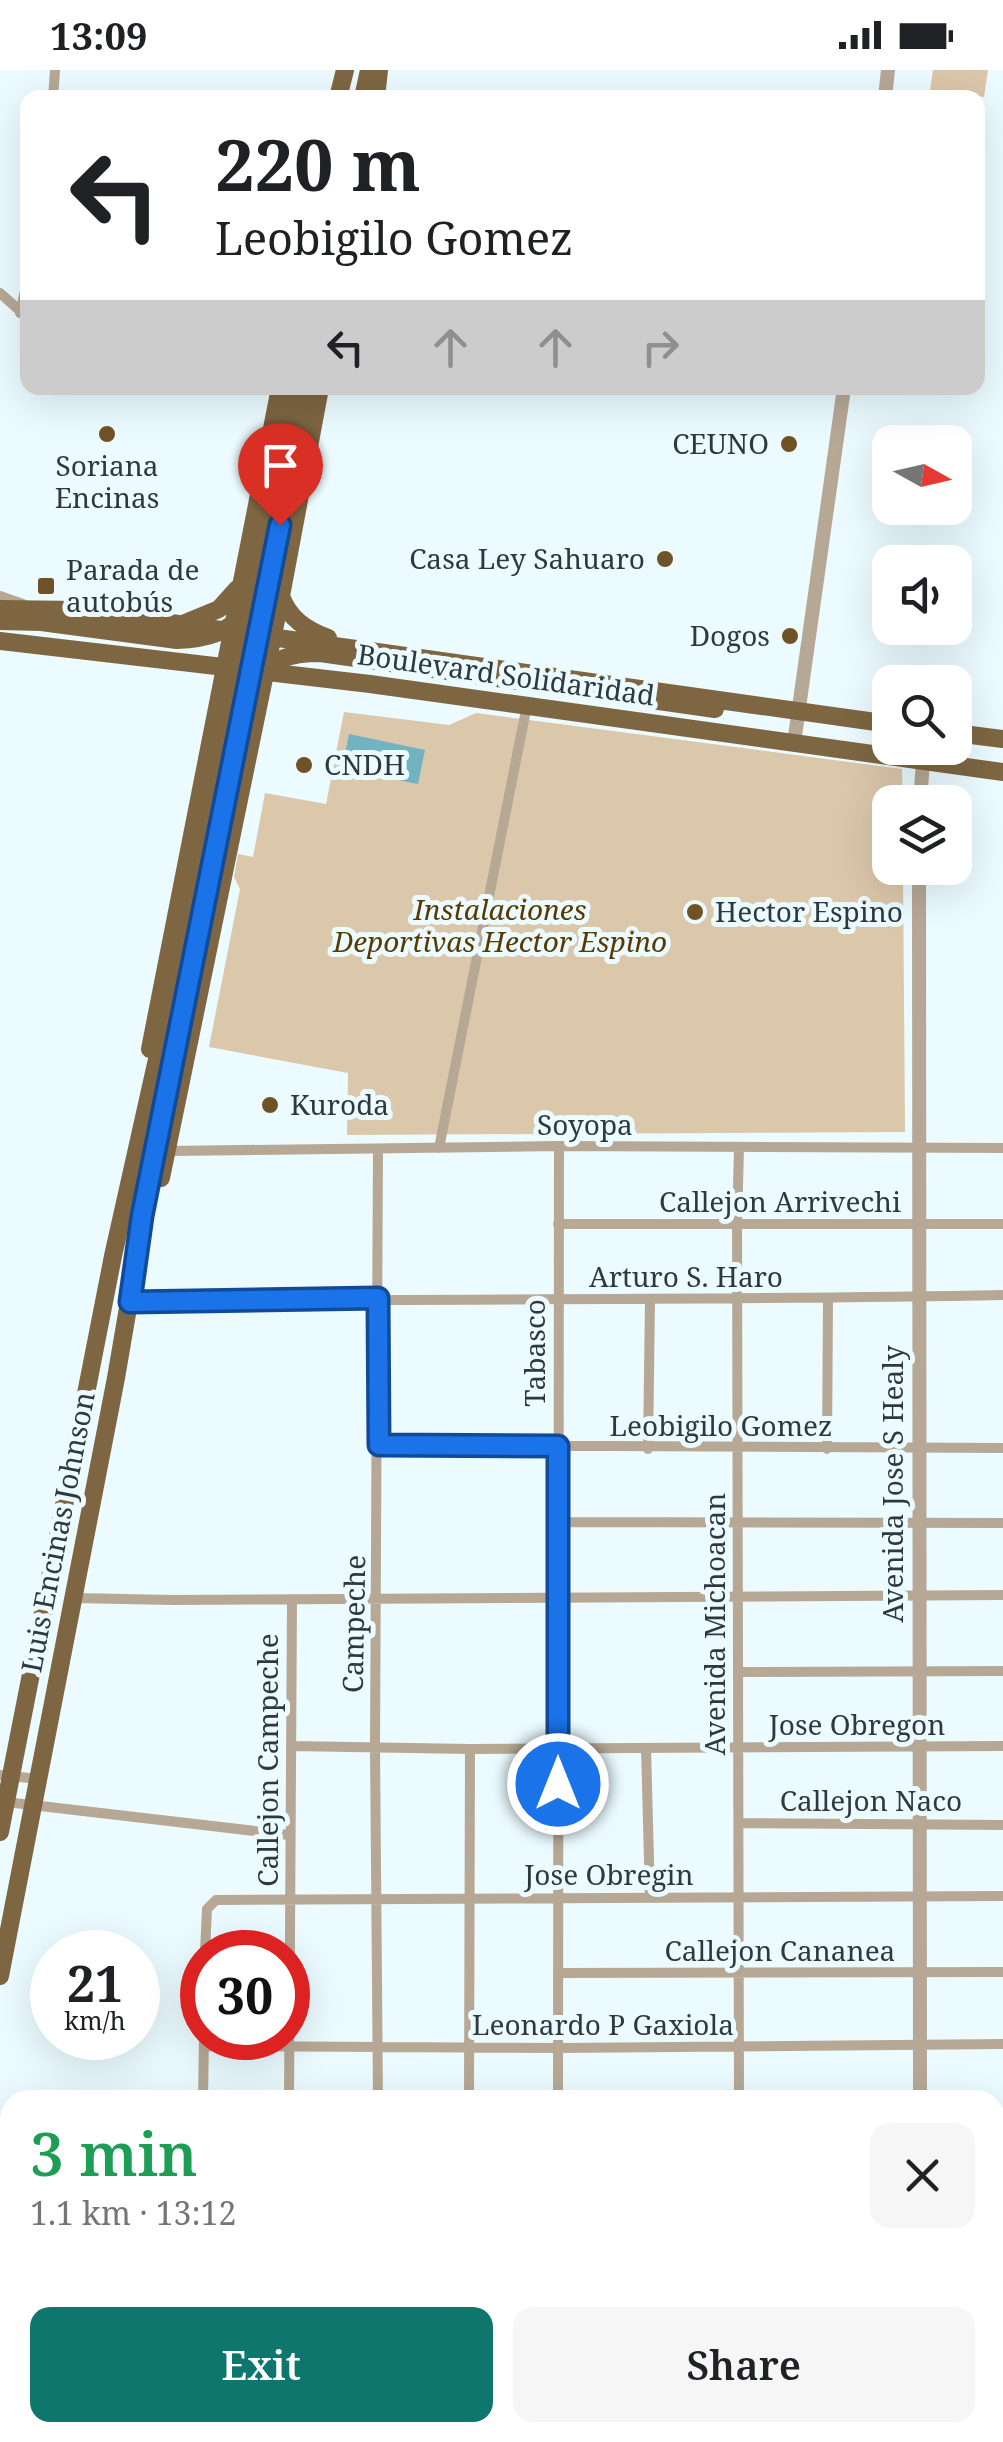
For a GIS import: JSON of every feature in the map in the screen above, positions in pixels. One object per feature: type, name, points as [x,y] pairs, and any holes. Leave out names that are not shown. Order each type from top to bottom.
[{"type":"main road","points":[[139,1141],[148,1058],[279,395]]},
{"type":"main road","points":[[215,771],[291,395]]},
{"type":"main road","points":[[161,1154],[305,395]]},
{"type":"main road","points":[[161,1154],[267,671],[319,395]]},
{"type":"main road","points":[[0,621],[41,622],[177,640],[217,634],[232,626],[254,603],[280,525]]},
{"type":"main road","points":[[179,625],[219,610],[241,585]]},
{"type":"main road","points":[[281,596],[284,606],[301,625],[357,649]]},
{"type":"main road","name":"Boulevard Solidaridad","points":[[0,608],[101,613],[872,721]]},
{"type":"main road","points":[[97,652],[104,632],[101,613]]},
{"type":"main road","name":"Boulevard Solidaridad","points":[[0,642],[267,671],[872,750]]},
{"type":"main road","points":[[215,771],[251,684],[263,668],[298,653],[715,709],[733,710],[757,704]]},
{"type":"main road","points":[[192,662],[206,676],[216,705]]},
{"type":"main road","points":[[257,712],[270,696],[302,676]]},
{"type":"main road","points":[[972,735],[1003,739]]},
{"type":"main road","name":"Boulevard Solidaridad","points":[[970,765],[1003,772]]},
{"type":"main road","name":"Luis Encinas Johnson","points":[[0,1832],[6,1802],[5,1776],[215,771]]},
{"type":"main road","name":"Luis Encinas Johnson","points":[[0,1976],[161,1154]]},
{"type":"street","points":[[0,293],[20,311]]},
{"type":"street","points":[[794,743],[843,395]]},
{"type":"street","points":[[0,596],[33,607]]},
{"type":"street","points":[[439,1148],[527,705]]},
{"type":"street","name":"Avenida Jose S Healy","points":[[918,885],[920,2090]]},
{"type":"street","name":"Soyopa","points":[[161,1154],[559,1146],[1003,1148]]},
{"type":"street","name":"Tabasco","points":[[558,2090],[559,1146]]},
{"type":"street","name":"Campeche","points":[[378,1148],[378,2090]]},
{"type":"street","name":"Avenida Michoacan","points":[[738,2090],[739,1148]]},
{"type":"street","name":"Callejon Arrivechi","points":[[558,1224],[1003,1224]]},
{"type":"street","name":"Arturo S. Haro","points":[[130,1298],[738,1300],[1003,1295]]},
{"type":"street","points":[[828,1298],[828,1449]]},
{"type":"street","points":[[648,1449],[650,1299]]},
{"type":"street","name":"Leobigilo Gomez","points":[[379,1445],[1003,1448]]},
{"type":"street","points":[[558,1522],[1003,1523]]},
{"type":"street","points":[[74,1598],[1003,1595]]},
{"type":"street","name":"Callejon Campeche","points":[[289,1930],[292,1600]]},
{"type":"street","points":[[738,1672],[1003,1671]]},
{"type":"street","name":"Jose Obregon","points":[[291,1746],[1003,1746]]},
{"type":"street","points":[[646,1748],[650,1897]]},
{"type":"street","points":[[469,2090],[470,1749]]},
{"type":"street","points":[[5,1776],[40,1779]]},
{"type":"street","points":[[6,1802],[289,1835]]},
{"type":"street","name":"Callejon Naco","points":[[739,1822],[1003,1824]]},
{"type":"street","name":"Jose Obregin","points":[[206,1930],[207,1909],[216,1900],[1003,1896]]},
{"type":"street","name":"Callejon Cananea","points":[[558,1973],[1003,1972]]},
{"type":"street","name":"Leonardo P Gaxiola","points":[[310,2048],[1003,2044]]},
{"type":"street","points":[[203,2090],[204,2060]]},
{"type":"street","name":"Callejon Campeche","points":[[289,2060],[289,2090]]},
{"type":"green space","points":[[933,70],[988,70],[985,90],[930,90]]},
{"type":"green space","name":"Instalaciones Deportivas Hector Espino","points":[[344,712],[449,725],[476,713],[902,769],[902,785],[872,785],[872,885],[903,885],[905,1132],[347,1135],[348,1073],[209,1047],[240,889],[234,877],[238,854],[253,857],[265,793],[326,804]]},
{"type":"water","points":[[349,734],[425,750],[418,784],[342,769]]},
{"type":"place","name":"Soriana Encinas","points":[[107,434]]},
{"type":"place","name":"CEUNO","points":[[789,444]]},
{"type":"place","name":"Casa Ley Sahuaro","points":[[665,559]]},
{"type":"place","name":"Parada de autobús","points":[[46,586]]},
{"type":"place","name":"Dogos","points":[[790,636]]},
{"type":"place","name":"CNDH","points":[[304,765]]},
{"type":"place","name":"Hector Espino","points":[[695,912]]},
{"type":"place","name":"Kuroda","points":[[270,1105]]},
{"type":"route","points":[[280,525],[136,1247],[130,1302],[378,1298],[379,1445],[558,1446],[558,1784]]}]
